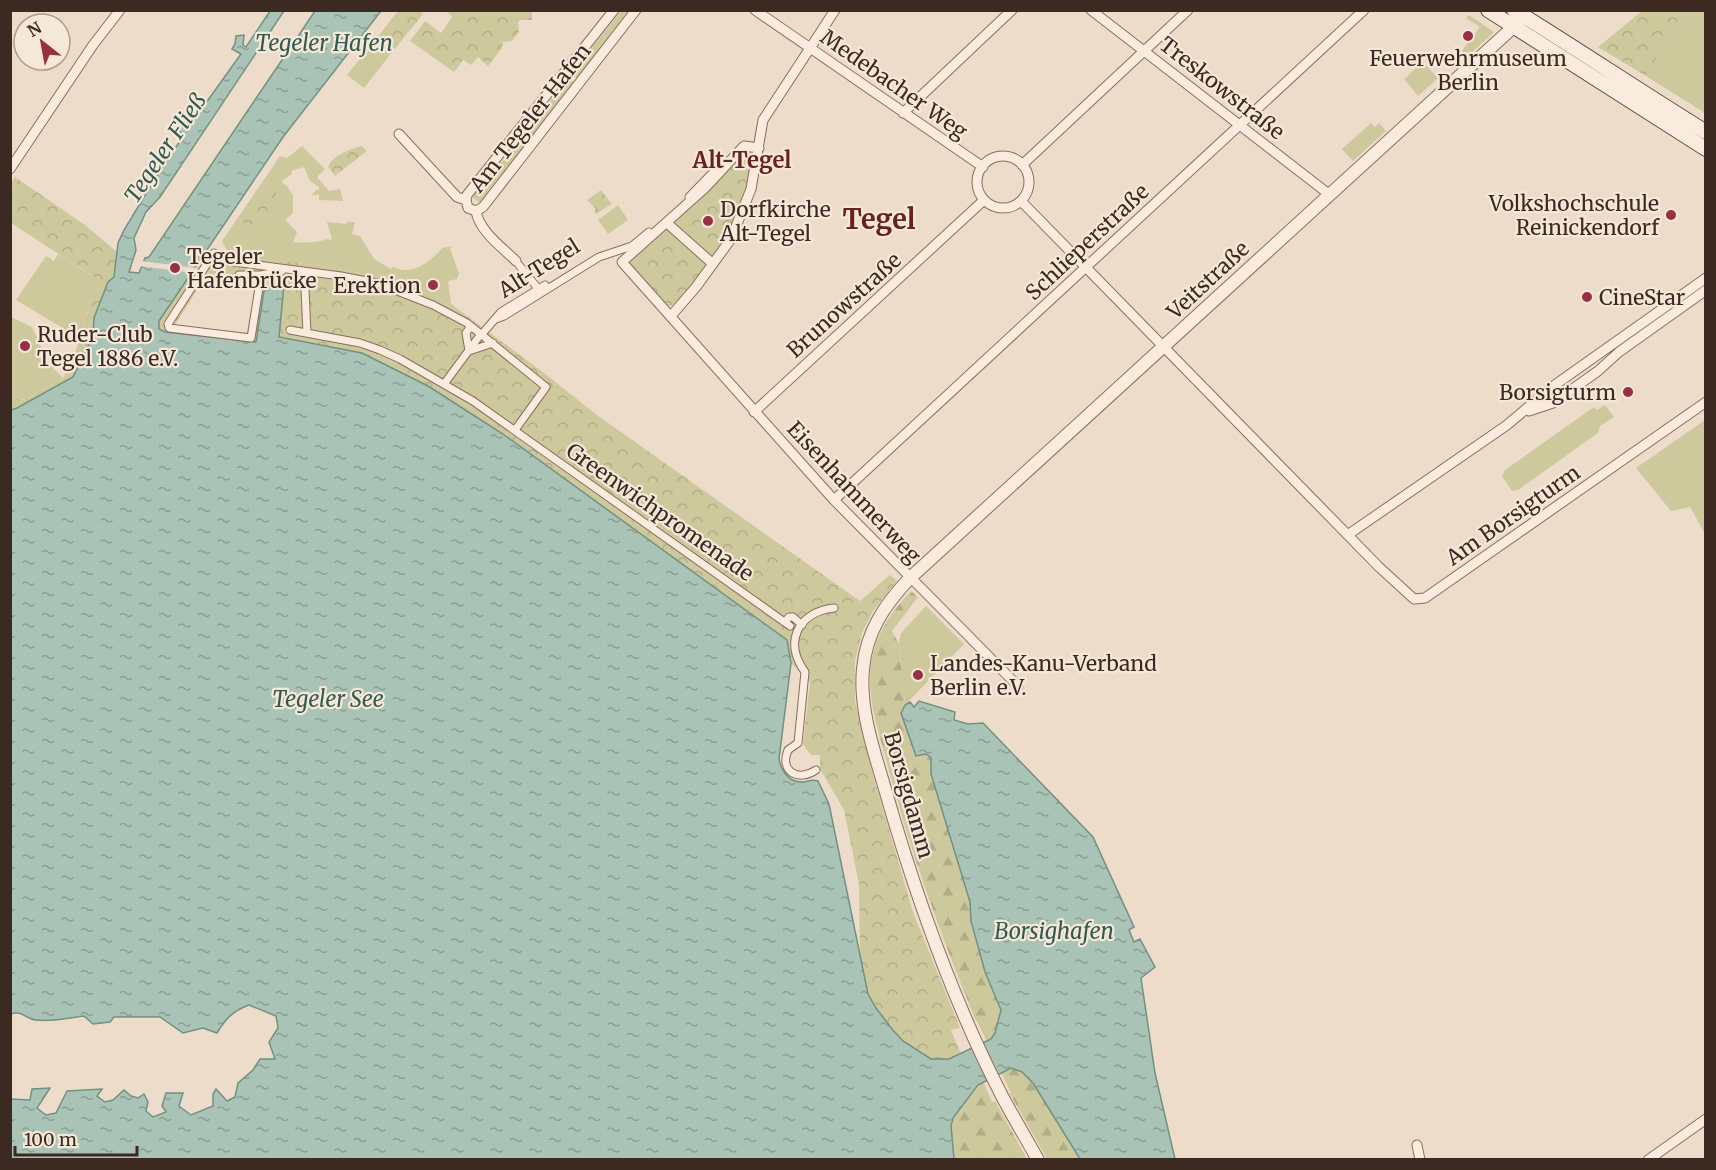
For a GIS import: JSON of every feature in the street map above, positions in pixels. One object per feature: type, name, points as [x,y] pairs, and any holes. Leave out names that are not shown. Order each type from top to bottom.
[{"type":"main road","points":[[1488,10],[1706,149]]},
{"type":"main road","points":[[1524,13],[1612,73],[1706,132]]},
{"type":"main road","points":[[1573,63],[1581,51]]},
{"type":"street","points":[[10,169],[93,45],[120,10]]},
{"type":"street","name":"Am Tegeler Hafen","points":[[614,10],[467,195],[466,200],[470,210],[476,211],[483,207],[636,10]]},
{"type":"street","name":"Medebacher Weg","points":[[755,10],[982,167]]},
{"type":"street","points":[[670,316],[681,306],[731,239],[751,189],[763,120],[835,10]]},
{"type":"street","points":[[903,113],[1012,10]]},
{"type":"street","name":"Treskowstraße","points":[[1092,10],[1330,195]]},
{"type":"street","points":[[1022,165],[1188,10]]},
{"type":"street","name":"Schlieperstraße","points":[[834,500],[1364,10]]},
{"type":"street","name":"Veitstraße","points":[[910,578],[1513,27],[1524,13]]},
{"type":"street","points":[[399,134],[457,197],[466,200]]},
{"type":"street","points":[[606,256],[632,246],[670,215],[741,144]]},
{"type":"street","points":[[622,262],[705,188],[744,146],[759,148]]},
{"type":"street","points":[[1000,157],[1010,158],[1022,165],[1029,181],[1028,190],[1021,201],[1002,208],[993,206],[984,200],[978,184],[982,167],[990,160],[1000,157]]},
{"type":"street","name":"Brunowstraße","points":[[754,412],[984,200]]},
{"type":"street","points":[[1021,201],[1165,346]]},
{"type":"street","points":[[476,211],[477,217],[487,232],[540,291]]},
{"type":"street","points":[[667,223],[713,264]]},
{"type":"street","name":"Alt-Tegel","points":[[480,336],[501,312],[540,291],[597,252],[622,262],[670,316]]},
{"type":"street","points":[[261,275],[252,338],[169,328],[168,324],[214,253],[226,261],[242,264],[377,283],[434,305],[471,326],[480,336],[494,343],[546,387],[515,430]]},
{"type":"street","points":[[242,264],[239,274],[261,275],[290,269]]},
{"type":"street","points":[[307,333],[305,290],[309,281],[309,272]]},
{"type":"street","points":[[540,291],[543,276]]},
{"type":"street","points":[[1349,534],[1523,413],[1552,387],[1706,278]]},
{"type":"street","points":[[1523,413],[1553,403],[1598,371],[1619,352],[1706,290]]},
{"type":"street","name":"Eisenhammerweg","points":[[670,316],[834,500],[1018,686]]},
{"type":"street","points":[[469,351],[466,333],[471,326]]},
{"type":"street","name":"Greenwichpromenade","points":[[290,330],[370,346],[400,359],[444,384],[515,430],[794,626]]},
{"type":"street","points":[[444,384],[480,336]]},
{"type":"street","points":[[469,351],[494,343]]},
{"type":"street","name":"Am Borsigturm","points":[[1165,346],[1409,596],[1416,599],[1425,598],[1706,402]]},
{"type":"street","name":"Borsigdamm","points":[[910,578],[890,600],[871,632],[863,668],[863,701],[884,786],[944,965],[1002,1095],[1038,1160]]},
{"type":"street","points":[[816,770],[807,775],[797,775],[788,768],[785,760],[788,750],[798,743],[806,672],[794,652],[794,626],[820,609],[834,608]]},
{"type":"street","points":[[1648,1160],[1706,1119]]},
{"type":"street","points":[[1417,1145],[1420,1160]]},
{"type":"green space","points":[[530,10],[532,20],[520,20],[519,32],[512,41],[503,42],[502,48],[488,66],[478,57],[471,65],[463,60],[454,72],[410,41],[425,21],[441,33],[452,17],[449,11]]},
{"type":"green space","points":[[398,11],[419,11],[423,14],[389,56],[373,43]]},
{"type":"green space","points":[[621,11],[630,11],[605,42],[603,49],[599,50],[579,76],[579,80],[569,72],[573,71]]},
{"type":"green space","points":[[1642,11],[1686,11],[1646,76],[1598,47]]},
{"type":"green space","points":[[1686,11],[1705,11],[1705,113],[1646,76]]},
{"type":"green space","points":[[1469,15],[1494,32],[1468,56],[1458,56],[1480,27],[1466,18]]},
{"type":"green space","points":[[373,43],[389,56],[364,88],[347,75]]},
{"type":"green space","points":[[1423,62],[1438,78],[1418,96],[1404,79]]},
{"type":"green space","points":[[570,76],[576,84],[571,85],[488,191],[488,195],[481,204],[471,196],[482,187],[566,80],[566,77]]},
{"type":"green space","points":[[1371,123],[1375,127],[1379,123],[1386,131],[1353,161],[1342,149]]},
{"type":"green space","points":[[302,146],[325,169],[317,177],[329,191],[340,189],[343,201],[319,200],[319,195],[312,195],[319,190],[319,187],[310,181],[304,167],[291,171],[292,174],[282,181],[293,195],[293,213],[285,220],[297,232],[293,242],[330,240],[332,239],[327,222],[347,224],[347,222],[355,222],[352,234],[360,236],[374,259],[391,269],[393,267],[403,270],[415,269],[430,260],[442,248],[452,246],[450,249],[459,273],[457,279],[448,281],[451,304],[394,279],[297,262],[230,257],[222,241],[280,156],[287,158]]},
{"type":"green space","points":[[362,146],[367,151],[335,176],[328,167],[330,163],[342,153]]},
{"type":"green space","points":[[747,150],[753,154],[746,196],[727,238],[712,257],[672,223]]},
{"type":"green space","points":[[15,177],[85,225],[117,252],[114,277],[108,282],[94,318],[93,337],[73,377],[11,410],[10,395],[13,398],[25,400],[63,378],[81,339],[97,279],[11,223],[11,184]]},
{"type":"green space","points":[[267,184],[276,191],[275,202],[265,206],[269,209],[258,223],[251,225],[242,222]]},
{"type":"green space","points":[[601,190],[612,204],[596,214],[594,211],[596,209],[587,200]]},
{"type":"green space","points":[[618,205],[628,220],[608,234],[598,220]]},
{"type":"green space","points":[[666,227],[704,259],[706,266],[678,304],[667,306],[628,263]]},
{"type":"green space","points":[[205,253],[215,256],[297,262],[394,279],[451,304],[597,415],[860,601],[890,575],[897,581],[873,611],[862,633],[855,661],[855,701],[873,775],[913,912],[960,1028],[951,1030],[961,1054],[948,1059],[931,1059],[922,1054],[903,1041],[892,1029],[868,994],[860,958],[859,884],[844,810],[820,769],[820,755],[811,755],[803,744],[810,682],[791,663],[787,640],[503,434],[428,386],[362,353],[279,337],[284,286],[264,291],[256,342],[162,331],[158,325]],"holes":[[[207,274],[238,279],[257,279],[247,333],[175,325]]]},
{"type":"green space","points":[[58,254],[97,279],[81,339],[16,300],[46,256],[54,261]]},
{"type":"green space","name":"Ruder-Club Tegel 1886 e.V.","points":[[11,317],[32,327],[49,364],[63,378],[25,400],[13,398],[10,395]]},
{"type":"green space","points":[[1605,405],[1614,417],[1600,426],[1598,433],[1518,490],[1512,491],[1502,476],[1505,470],[1594,407],[1597,410]]},
{"type":"green space","points":[[1705,420],[1705,534],[1690,507],[1671,511],[1636,468]]},
{"type":"green space","points":[[911,591],[918,597],[892,631],[899,644],[905,705],[901,713],[916,756],[927,753],[931,758],[931,774],[970,902],[971,921],[985,972],[1001,1010],[995,1033],[987,1042],[976,1021],[916,861],[896,796],[872,702],[870,677],[876,644],[891,616]]},
{"type":"green space","name":"Landes-Kanu-Verband Berlin e.V.","points":[[926,606],[964,644],[905,705],[899,644],[901,633]]},
{"type":"green space","points":[[1011,1068],[1022,1072],[1033,1083],[1080,1159],[1047,1159],[1010,1094],[1001,1072]]},
{"type":"green space","points":[[983,1081],[992,1102],[995,1101],[1027,1159],[954,1159],[951,1126],[953,1118]]},
{"type":"water","name":"Tegeler See","points":[[270,11],[284,11],[160,197],[146,212],[134,238],[136,250],[129,272],[139,273],[145,258],[149,257],[315,11],[381,11],[283,137],[159,321],[159,329],[165,332],[256,342],[264,291],[270,285],[284,285],[279,337],[362,353],[428,386],[503,434],[787,640],[791,663],[780,763],[784,772],[794,781],[818,781],[829,804],[868,994],[876,1008],[903,1041],[931,1059],[949,1059],[991,1039],[995,1033],[1001,1010],[985,972],[971,921],[970,902],[931,774],[931,758],[926,754],[916,756],[901,713],[905,705],[910,702],[914,707],[919,701],[955,712],[954,720],[968,724],[983,723],[1093,837],[1134,927],[1129,930],[1134,942],[1140,939],[1155,967],[1141,978],[1155,1073],[1175,1159],[1080,1159],[1033,1083],[1022,1072],[1011,1068],[978,1085],[953,1118],[951,1126],[954,1159],[11,1159],[11,1099],[30,1100],[32,1089],[50,1088],[37,1108],[46,1115],[56,1113],[67,1091],[102,1089],[97,1096],[105,1102],[113,1100],[124,1090],[138,1098],[144,1094],[148,1102],[146,1111],[153,1117],[166,1112],[162,1106],[166,1093],[183,1093],[179,1106],[191,1115],[213,1106],[213,1094],[216,1089],[227,1101],[235,1097],[238,1083],[253,1070],[260,1059],[275,1059],[269,1042],[278,1028],[276,1016],[249,1005],[230,1016],[217,1033],[203,1028],[183,1033],[160,1017],[114,1017],[110,1022],[93,1024],[84,1016],[42,1020],[18,1013],[11,1014],[11,410],[73,377],[93,337],[94,318],[108,282],[114,277],[118,243],[152,184],[144,178],[146,174],[155,179],[160,171],[152,166],[154,163],[162,168],[184,135],[177,129],[180,124],[188,128],[241,54],[232,49],[236,36],[244,35],[243,45],[246,47]]},
{"type":"pier","points":[[141,261],[198,268],[195,273],[138,266]]},
{"type":"place","name":"Feuerwehrmuseum Berlin","points":[[1468,36]]},
{"type":"place","name":"Volkshochschule Reinickendorf","points":[[1671,215]]},
{"type":"place","name":"Dorfkirche Alt-Tegel","points":[[708,221]]},
{"type":"place","name":"Tegeler Hafenbrücke","points":[[175,268]]},
{"type":"place","name":"Erektion","points":[[433,285]]},
{"type":"place","name":"CineStar","points":[[1587,297]]},
{"type":"place","name":"Ruder-Club Tegel 1886 e.V.","points":[[25,346]]},
{"type":"place","name":"Borsigturm","points":[[1628,392]]},
{"type":"place","name":"Landes-Kanu-Verband Berlin e.V.","points":[[918,675]]},
{"type":"district","name":"Alt-Tegel","points":[[742,160]]},
{"type":"district","name":"Tegel","points":[[879,219]]},
{"type":"water label","name":"Tegeler Hafen","points":[[324,43]]},
{"type":"water label","name":"Tegeler Fließ","points":[[165,148]]},
{"type":"water label","name":"Borsighafen","points":[[1054,931]]}]
